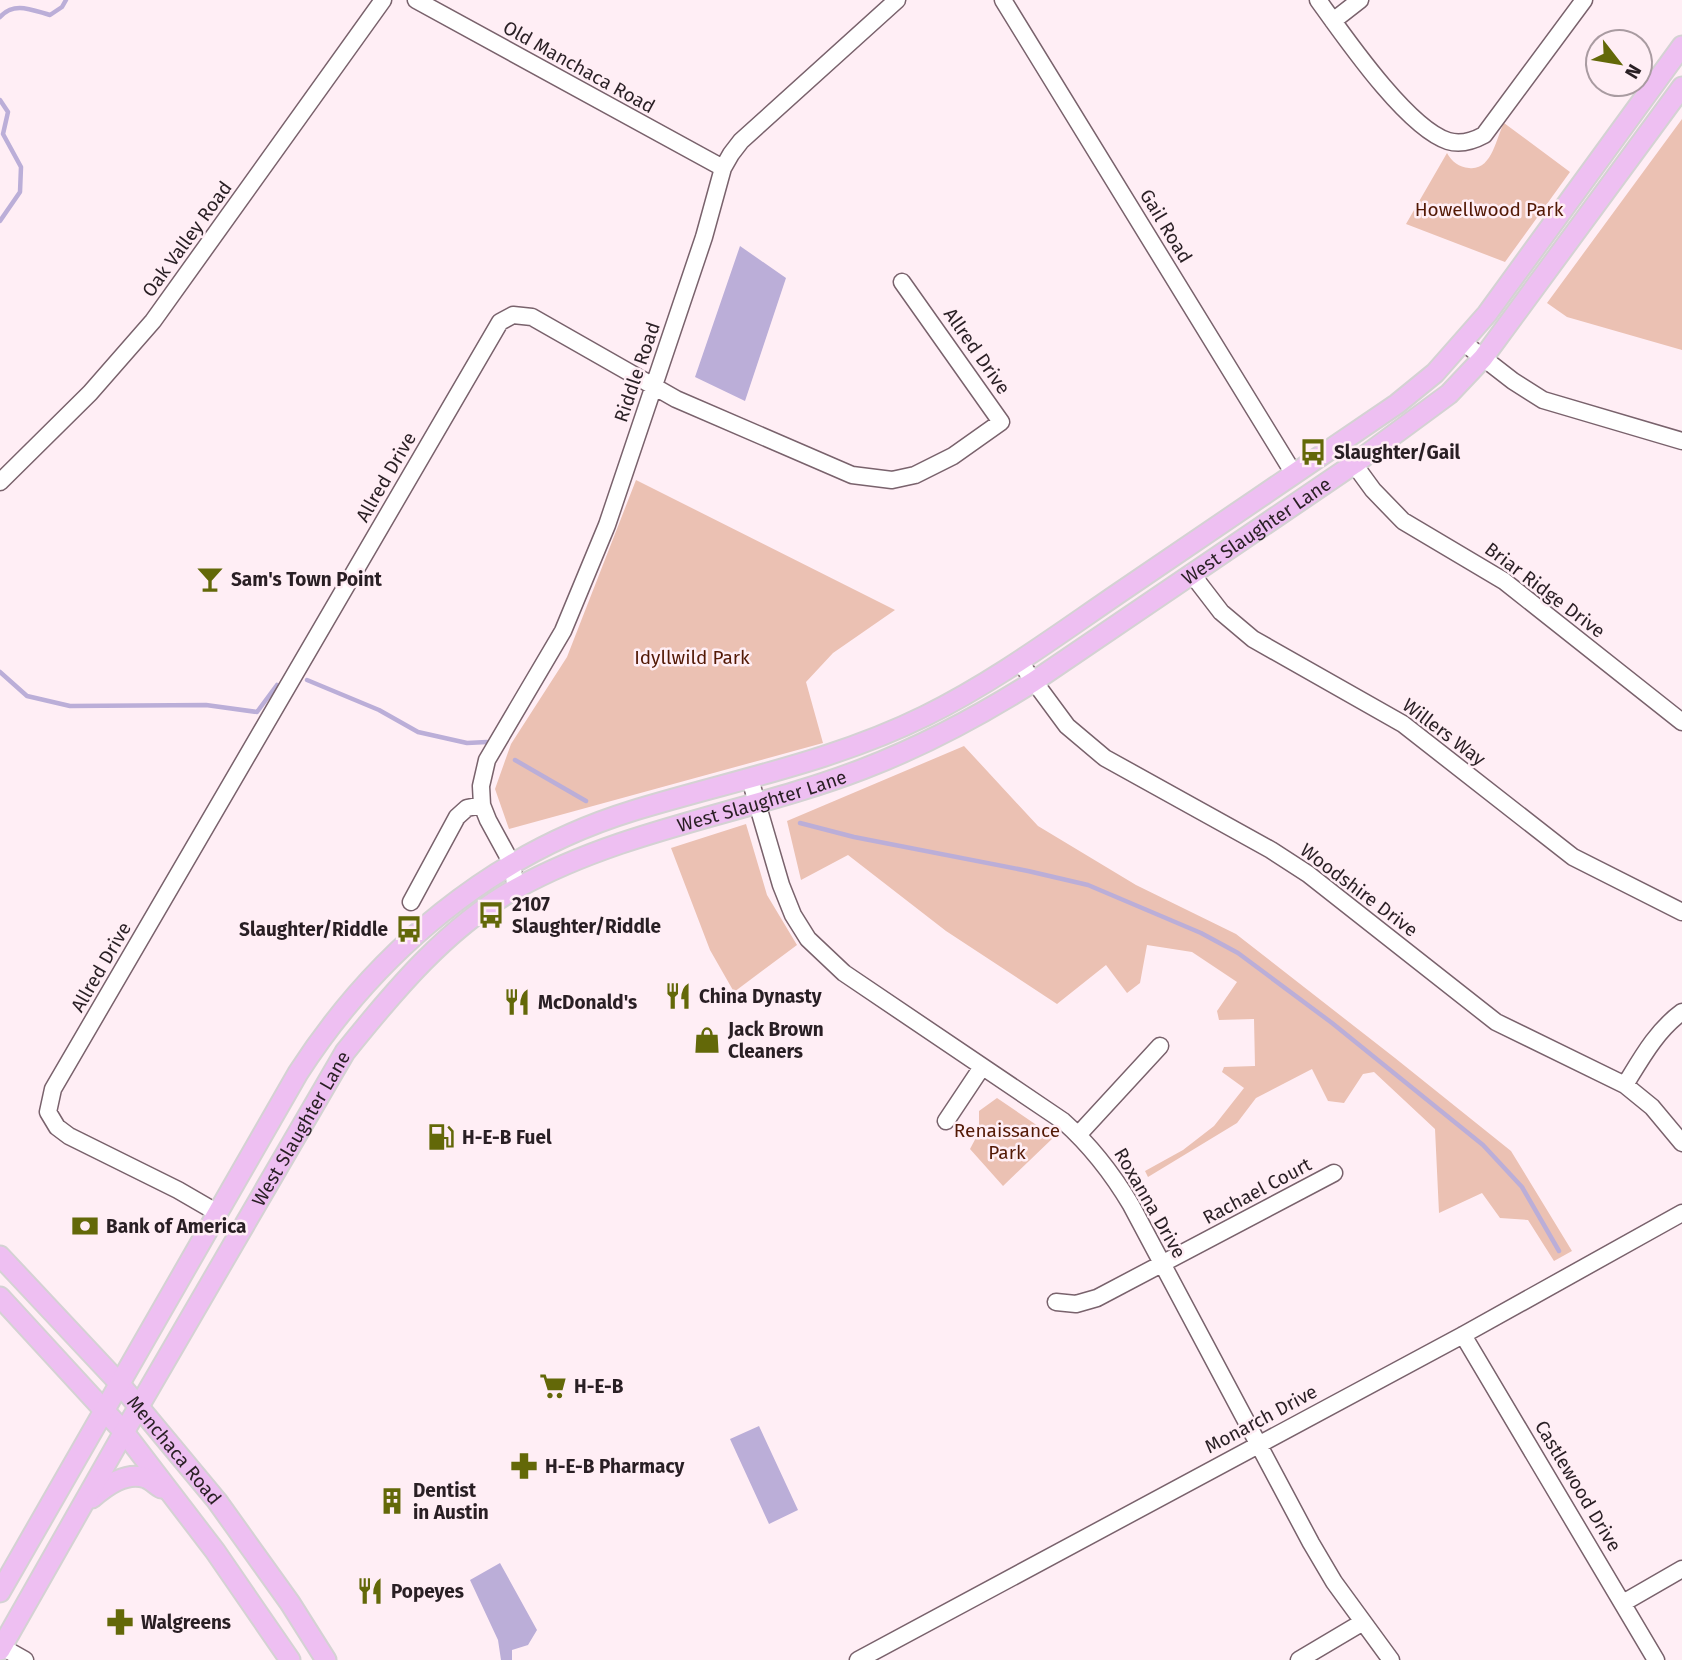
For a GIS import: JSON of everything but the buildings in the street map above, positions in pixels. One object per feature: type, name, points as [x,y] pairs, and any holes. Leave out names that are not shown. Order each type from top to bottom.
[{"type":"main road","name":"West Slaughter Lane","points":[[0,1591],[216,1213],[320,1038],[377,970],[433,918],[512,864],[572,833],[619,816],[854,747],[925,717],[1019,661],[1397,404],[1435,373],[1464,343],[1682,46]]},
{"type":"main road","name":"West Slaughter Lane","points":[[1,1648],[345,1052],[391,994],[455,933],[516,889],[587,854],[642,835],[862,770],[979,715],[1033,682],[1354,464],[1449,394],[1483,358],[1682,87]]},
{"type":"main road","points":[[298,1073],[293,1098],[302,1124]]},
{"type":"main road","name":"Menchaca Road","points":[[0,1256],[119,1383],[241,1532],[326,1660]]},
{"type":"main road","name":"Menchaca Road","points":[[0,1297],[124,1432],[237,1581],[290,1660]]},
{"type":"main road","points":[[83,1505],[109,1483],[124,1478],[145,1477],[172,1497]]},
{"type":"street","name":"Oak Valley Road","points":[[0,482],[90,393],[153,321],[383,0]]},
{"type":"street","name":"Old Manchaca Road","points":[[416,0],[723,169]]},
{"type":"street","name":"Gail Road","points":[[1003,0],[1294,474]]},
{"type":"street","points":[[1318,0],[1402,108],[1419,124],[1448,141],[1471,142],[1484,135],[1584,0]]},
{"type":"street","points":[[1334,22],[1360,0]]},
{"type":"street","name":"Riddle Road","points":[[482,805],[481,786],[487,760],[563,631],[607,525],[704,237],[723,169],[741,141],[893,1]]},
{"type":"street","name":"Allred Drive","points":[[216,1213],[178,1190],[63,1132],[51,1120],[48,1112],[53,1089],[500,322],[513,315],[532,317],[687,403],[852,475],[892,480],[915,475],[953,456],[1001,422],[902,282]]},
{"type":"street","points":[[1464,343],[1513,382],[1544,400],[1682,441]]},
{"type":"street","name":"Briar Ridge Drive","points":[[1354,464],[1373,490],[1404,521],[1504,581],[1682,722]]},
{"type":"street","name":"Willers Way","points":[[1191,573],[1221,612],[1253,639],[1396,720],[1573,857],[1682,912]]},
{"type":"street","name":"Woodshire Drive","points":[[1019,661],[1067,726],[1105,758],[1271,850],[1308,874],[1496,1022],[1625,1085],[1652,1107],[1682,1143]]},
{"type":"street","name":"Roxanna Drive","points":[[750,779],[781,885],[793,915],[808,939],[844,973],[1063,1121],[1113,1175],[1311,1543],[1334,1582],[1391,1660]]},
{"type":"street","points":[[411,902],[457,817],[467,808],[482,805],[512,864],[516,889]]},
{"type":"street","points":[[1625,1085],[1653,1040],[1682,1012]]},
{"type":"street","points":[[1078,1135],[1160,1046]]},
{"type":"street","points":[[946,1121],[982,1067]]},
{"type":"street","name":"Rachael Court","points":[[1056,1302],[1076,1304],[1097,1298],[1334,1173]]},
{"type":"street","name":"Monarch Drive","points":[[858,1660],[1463,1335],[1682,1213]]},
{"type":"street","name":"Castlewood Drive","points":[[1463,1335],[1656,1660]]},
{"type":"street","points":[[1623,1603],[1682,1569]]},
{"type":"street","points":[[1299,1660],[1363,1622]]},
{"type":"street","points":[[1,1648],[25,1660]]},
{"type":"green space","points":[[1682,119],[1682,350],[1567,317],[1547,303]]},
{"type":"green space","name":"Howellwood Park","points":[[1504,123],[1570,172],[1505,262],[1406,224],[1447,153],[1462,166],[1477,168],[1488,159]]},
{"type":"green space","name":"Idyllwild Park","points":[[636,480],[895,610],[833,653],[806,682],[823,743],[509,829],[495,789],[511,744],[567,657]]},
{"type":"green space","points":[[964,746],[1038,826],[1136,885],[1236,934],[1511,1151],[1572,1251],[1554,1261],[1528,1220],[1500,1218],[1482,1193],[1439,1213],[1435,1129],[1374,1072],[1363,1074],[1344,1103],[1328,1101],[1312,1069],[1256,1098],[1237,1123],[1148,1177],[1145,1171],[1183,1150],[1214,1126],[1244,1088],[1222,1072],[1224,1067],[1255,1066],[1254,1019],[1219,1020],[1217,1011],[1237,982],[1192,952],[1147,945],[1140,983],[1127,993],[1106,965],[1057,1004],[946,931],[848,855],[801,880],[787,821]]},
{"type":"green space","points":[[746,824],[767,895],[797,945],[734,992],[710,950],[671,848]]},
{"type":"green space","name":"Renaissance Park","points":[[997,1098],[1054,1137],[1003,1186],[970,1149],[979,1132],[979,1111]]},
{"type":"shaded area","points":[[740,246],[786,278],[745,401],[695,377]]},
{"type":"shaded area","points":[[759,1426],[798,1510],[769,1524],[730,1439]]},
{"type":"shaded area","points":[[500,1563],[537,1630],[528,1645],[512,1650],[512,1660],[501,1660],[498,1640],[470,1580]]},
{"type":"waterway","points":[[0,17],[17,8],[50,15],[62,7],[66,0]]},
{"type":"waterway","points":[[0,100],[8,112],[3,134],[21,167],[20,192],[0,221]]},
{"type":"waterway","points":[[0,672],[27,696],[70,706],[206,705],[257,712],[277,685]]},
{"type":"waterway","points":[[307,680],[379,710],[418,732],[467,743],[487,742]]},
{"type":"waterway","points":[[515,760],[586,801]]},
{"type":"waterway","points":[[800,823],[854,837],[1088,885],[1201,933],[1238,953],[1332,1023],[1483,1145],[1522,1187],[1559,1251]]},
{"type":"place","name":"Slaughter/Gail","points":[[1313,452]]},
{"type":"place","name":"Sam's Town Point","points":[[210,579]]},
{"type":"place","name":"2107 Slaughter/Riddle","points":[[491,915]]},
{"type":"place","name":"Slaughter/Riddle","points":[[409,929]]},
{"type":"place","name":"China Dynasty","points":[[678,996]]},
{"type":"place","name":"McDonald's","points":[[517,1002]]},
{"type":"place","name":"Jack Brown Cleaners","points":[[707,1040]]},
{"type":"place","name":"H-E-B Fuel","points":[[441,1137]]},
{"type":"place","name":"Bank of America","points":[[85,1226]]},
{"type":"place","name":"H-E-B","points":[[553,1386]]},
{"type":"place","name":"H-E-B Pharmacy","points":[[524,1466]]},
{"type":"place","name":"Dentist in Austin","points":[[392,1501]]},
{"type":"place","name":"Popeyes","points":[[370,1591]]},
{"type":"place","name":"Walgreens","points":[[120,1622]]}]
